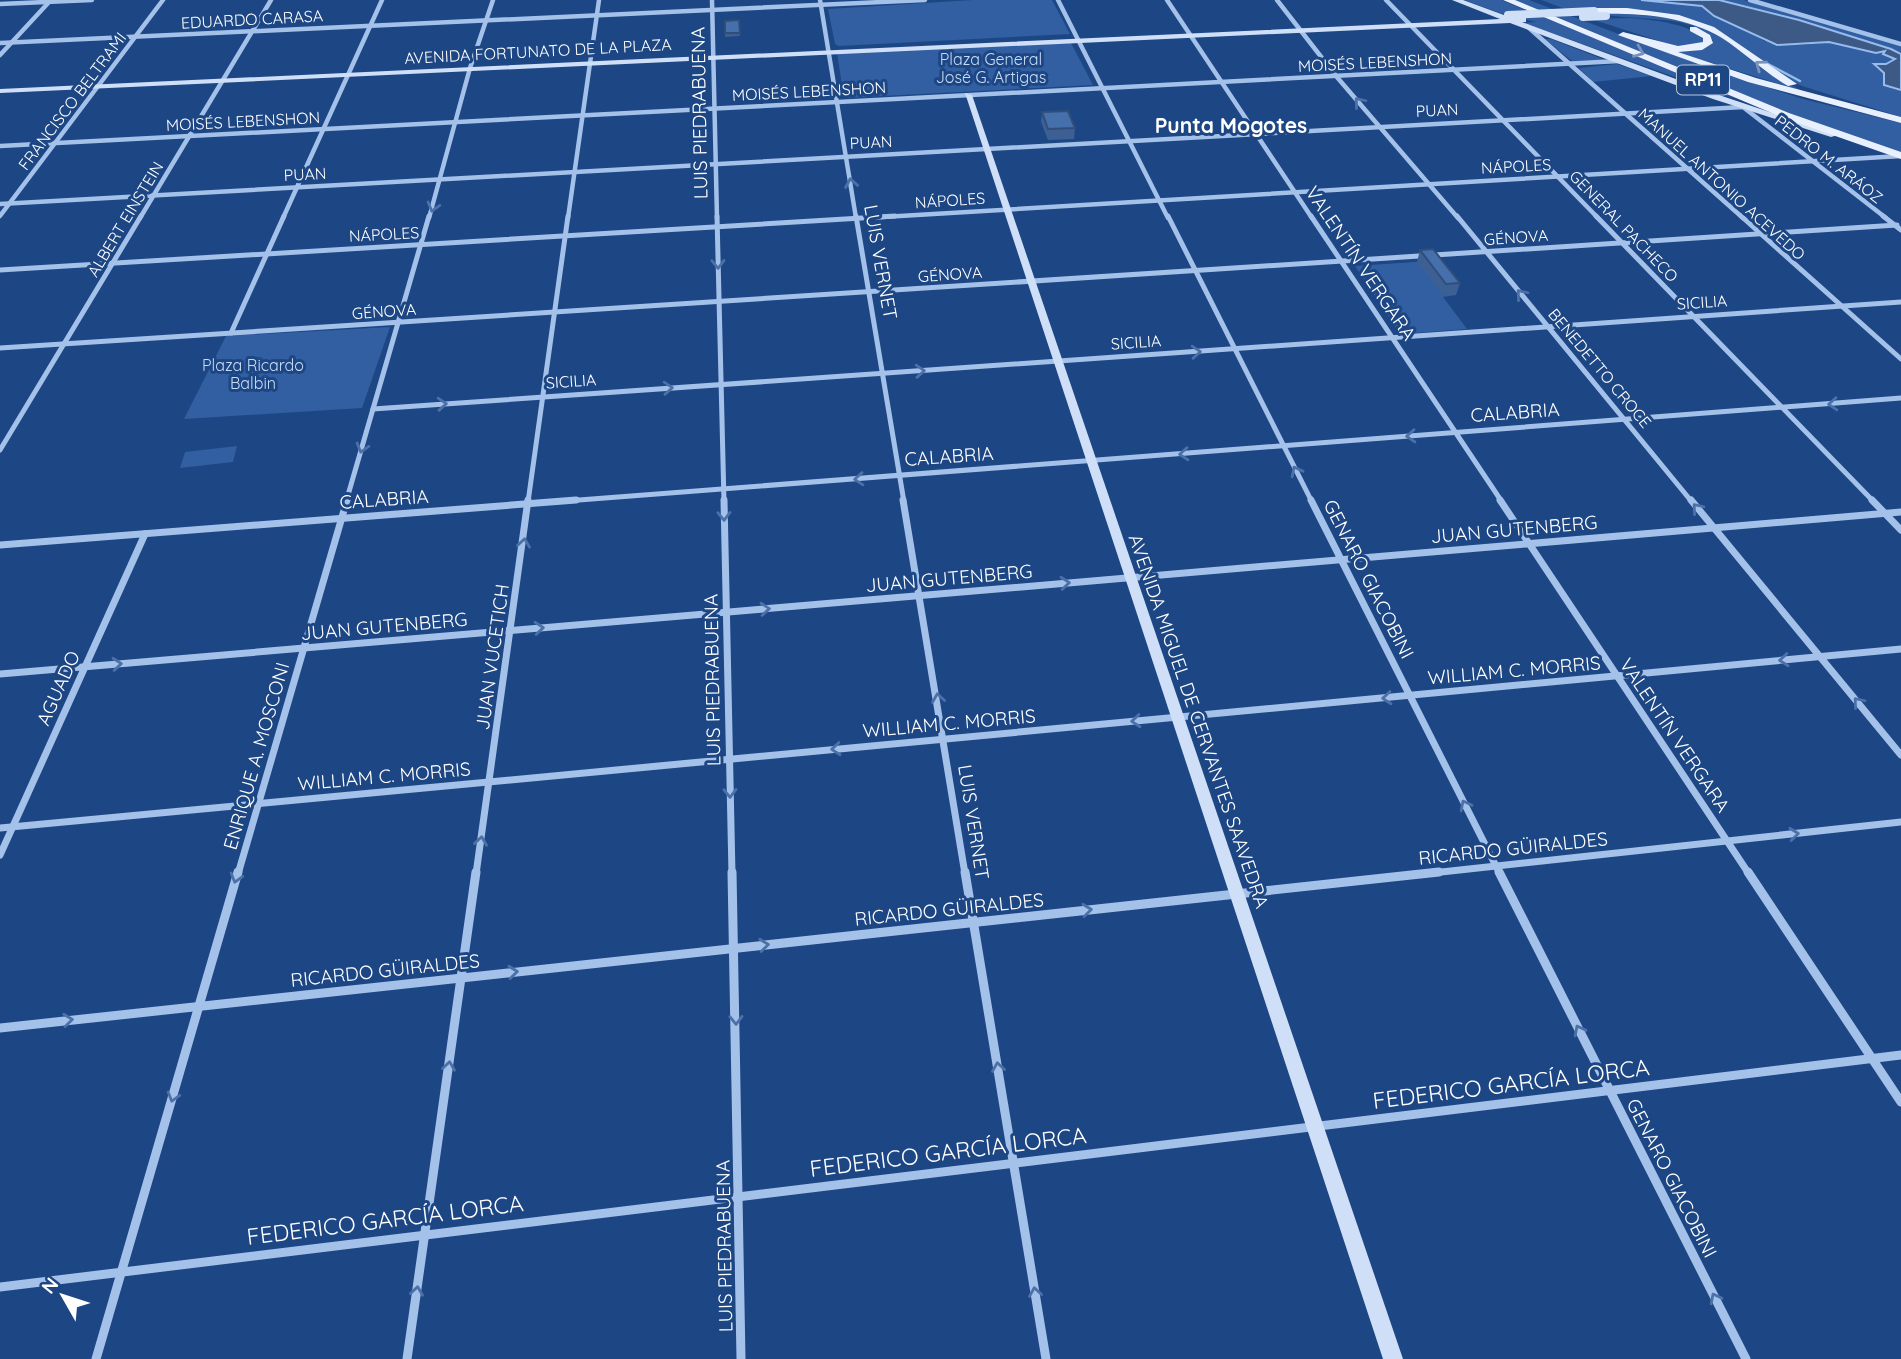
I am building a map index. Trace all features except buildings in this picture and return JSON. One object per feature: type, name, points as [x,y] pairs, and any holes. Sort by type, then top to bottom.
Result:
[{"type":"main road","points":[[1456,0],[1525,23],[1743,107],[1836,135]]},
{"type":"main road","name":"RP11","points":[[1507,0],[1836,135],[1901,156]]},
{"type":"main road","name":"RP11","points":[[1535,0],[1726,72],[1901,120]]},
{"type":"main road","name":"AVENIDA FORTUNATO DE LA PLAZA","points":[[0,91],[1509,18],[1594,11]]},
{"type":"main road","points":[[1594,11],[1648,13],[1703,26],[1725,36],[1775,75],[1844,105]]},
{"type":"main road","name":"AVENIDA FORTUNATO DE LA PLAZA","points":[[1407,23],[1497,15]]},
{"type":"main road","points":[[1525,23],[1606,16],[1644,17],[1678,24],[1702,33],[1709,41],[1701,47],[1680,48],[1623,35]]},
{"type":"main road","name":"AVENIDA MIGUEL DE CERVANTES SAAVEDRA","points":[[968,95],[1393,1359]]},
{"type":"street","points":[[0,4],[92,0]]},
{"type":"street","name":"FRANCISCO BELTRAMI","points":[[0,216],[163,0]]},
{"type":"street","name":"ALBERT EINSTEIN","points":[[0,450],[4,438],[64,344],[271,0]]},
{"type":"street","points":[[230,333],[382,0]]},
{"type":"street","name":"ENRIQUE A. MOSCONI","points":[[96,1359],[441,179],[470,68],[493,0]]},
{"type":"street","name":"JUAN VUCETICH","points":[[407,1359],[568,235],[599,0]]},
{"type":"street","name":"LUIS PIEDRABUENA","points":[[712,0],[740,1197],[741,1359]]},
{"type":"street","name":"EDUARDO CARASA","points":[[0,43],[713,10],[820,2],[925,0]]},
{"type":"street","name":"GENARO GIACOBINI","points":[[1058,0],[1746,1359]]},
{"type":"street","name":"VALENTÍN VERGARA","points":[[1167,0],[1901,1102]]},
{"type":"street","name":"BENEDETTO CROCE","points":[[1277,0],[1336,76],[1486,251],[1901,755]]},
{"type":"street","name":"GENERAL PACHECO","points":[[1387,0],[1901,530]]},
{"type":"street","points":[[1750,0],[1901,44]]},
{"type":"street","points":[[0,55],[50,1]]},
{"type":"street","name":"LUIS VERNET","points":[[820,2],[901,475],[1046,1359]]},
{"type":"street","name":"MANUEL ANTONIO ACEVEDO","points":[[1525,23],[1901,359]]},
{"type":"street","name":"MOISÉS LEBENSHON","points":[[0,146],[1619,61]]},
{"type":"street","name":"PUAN","points":[[0,204],[1129,139],[1743,107]]},
{"type":"street","name":"PEDRO M. ARÁOZ","points":[[1743,107],[1898,225],[1901,230]]},
{"type":"street","name":"NÁPOLES","points":[[0,270],[1901,156]]},
{"type":"street","name":"GÉNOVA","points":[[0,348],[1898,225]]},
{"type":"street","name":"SICILIA","points":[[373,409],[1901,302]]},
{"type":"street","name":"CALABRIA","points":[[0,545],[1901,398]]},
{"type":"street","name":"JUAN GUTENBERG","points":[[0,674],[1901,512]]},
{"type":"street","name":"AGUADO","points":[[0,855],[145,534]]},
{"type":"street","name":"WILLIAM C. MORRIS","points":[[0,828],[1901,649]]},
{"type":"street","name":"RICARDO GÜIRALDES","points":[[0,1028],[1901,822]]},
{"type":"street","name":"FEDERICO GARCÍA LORCA","points":[[0,1287],[1901,1055]]},
{"type":"green space","points":[[973,0],[1052,0],[1070,34],[839,46],[835,44],[828,9]]},
{"type":"green space","points":[[1464,0],[1501,0],[1691,77],[1736,99],[1524,23],[1536,22]]},
{"type":"green space","points":[[1514,0],[1529,0],[1703,66],[1803,99],[1901,123],[1901,153],[1754,99]]},
{"type":"green space","points":[[1541,0],[1641,0],[1691,4],[1703,6],[1714,16],[1736,24],[1764,41],[1804,45],[1829,42],[1875,53],[1887,51],[1883,55],[1896,59],[1887,64],[1875,63],[1875,67],[1884,73],[1884,85],[1901,90],[1901,117],[1784,78],[1716,30],[1667,15],[1568,10]]},
{"type":"green space","points":[[1719,0],[1744,0],[1901,46],[1901,54],[1798,20]]},
{"type":"green space","points":[[1597,12],[1666,17],[1703,27],[1731,43],[1765,71],[1802,91],[1654,45],[1694,49],[1702,48],[1713,41],[1691,25]]},
{"type":"green space","points":[[1629,18],[1683,27],[1693,31],[1705,42],[1678,47],[1591,19]]},
{"type":"green space","points":[[1545,39],[1551,39],[1605,60],[1572,61]]},
{"type":"green space","name":"Plaza General José G. Artigas","points":[[1071,43],[1093,85],[844,98],[837,53]]},
{"type":"green space","points":[[1617,64],[1652,76],[1593,82],[1579,68]]},
{"type":"green space","points":[[1430,261],[1456,295],[1443,297],[1467,329],[1400,334],[1355,266]]},
{"type":"green space","name":"Plaza Ricardo Balbin","points":[[390,327],[362,408],[184,419],[226,336]]},
{"type":"green space","points":[[237,446],[233,462],[180,468],[185,452]]},
{"type":"shaded area","points":[[1641,0],[1719,0],[1799,20],[1891,49],[1901,54],[1901,90],[1884,85],[1884,73],[1874,64],[1886,64],[1895,59],[1883,54],[1885,51],[1876,53],[1829,42],[1777,45],[1714,16],[1702,6]]},
{"type":"waterway","points":[[1768,64],[1800,81]]},
{"type":"district","name":"Punta Mogotes","points":[[1231,126]]}]
